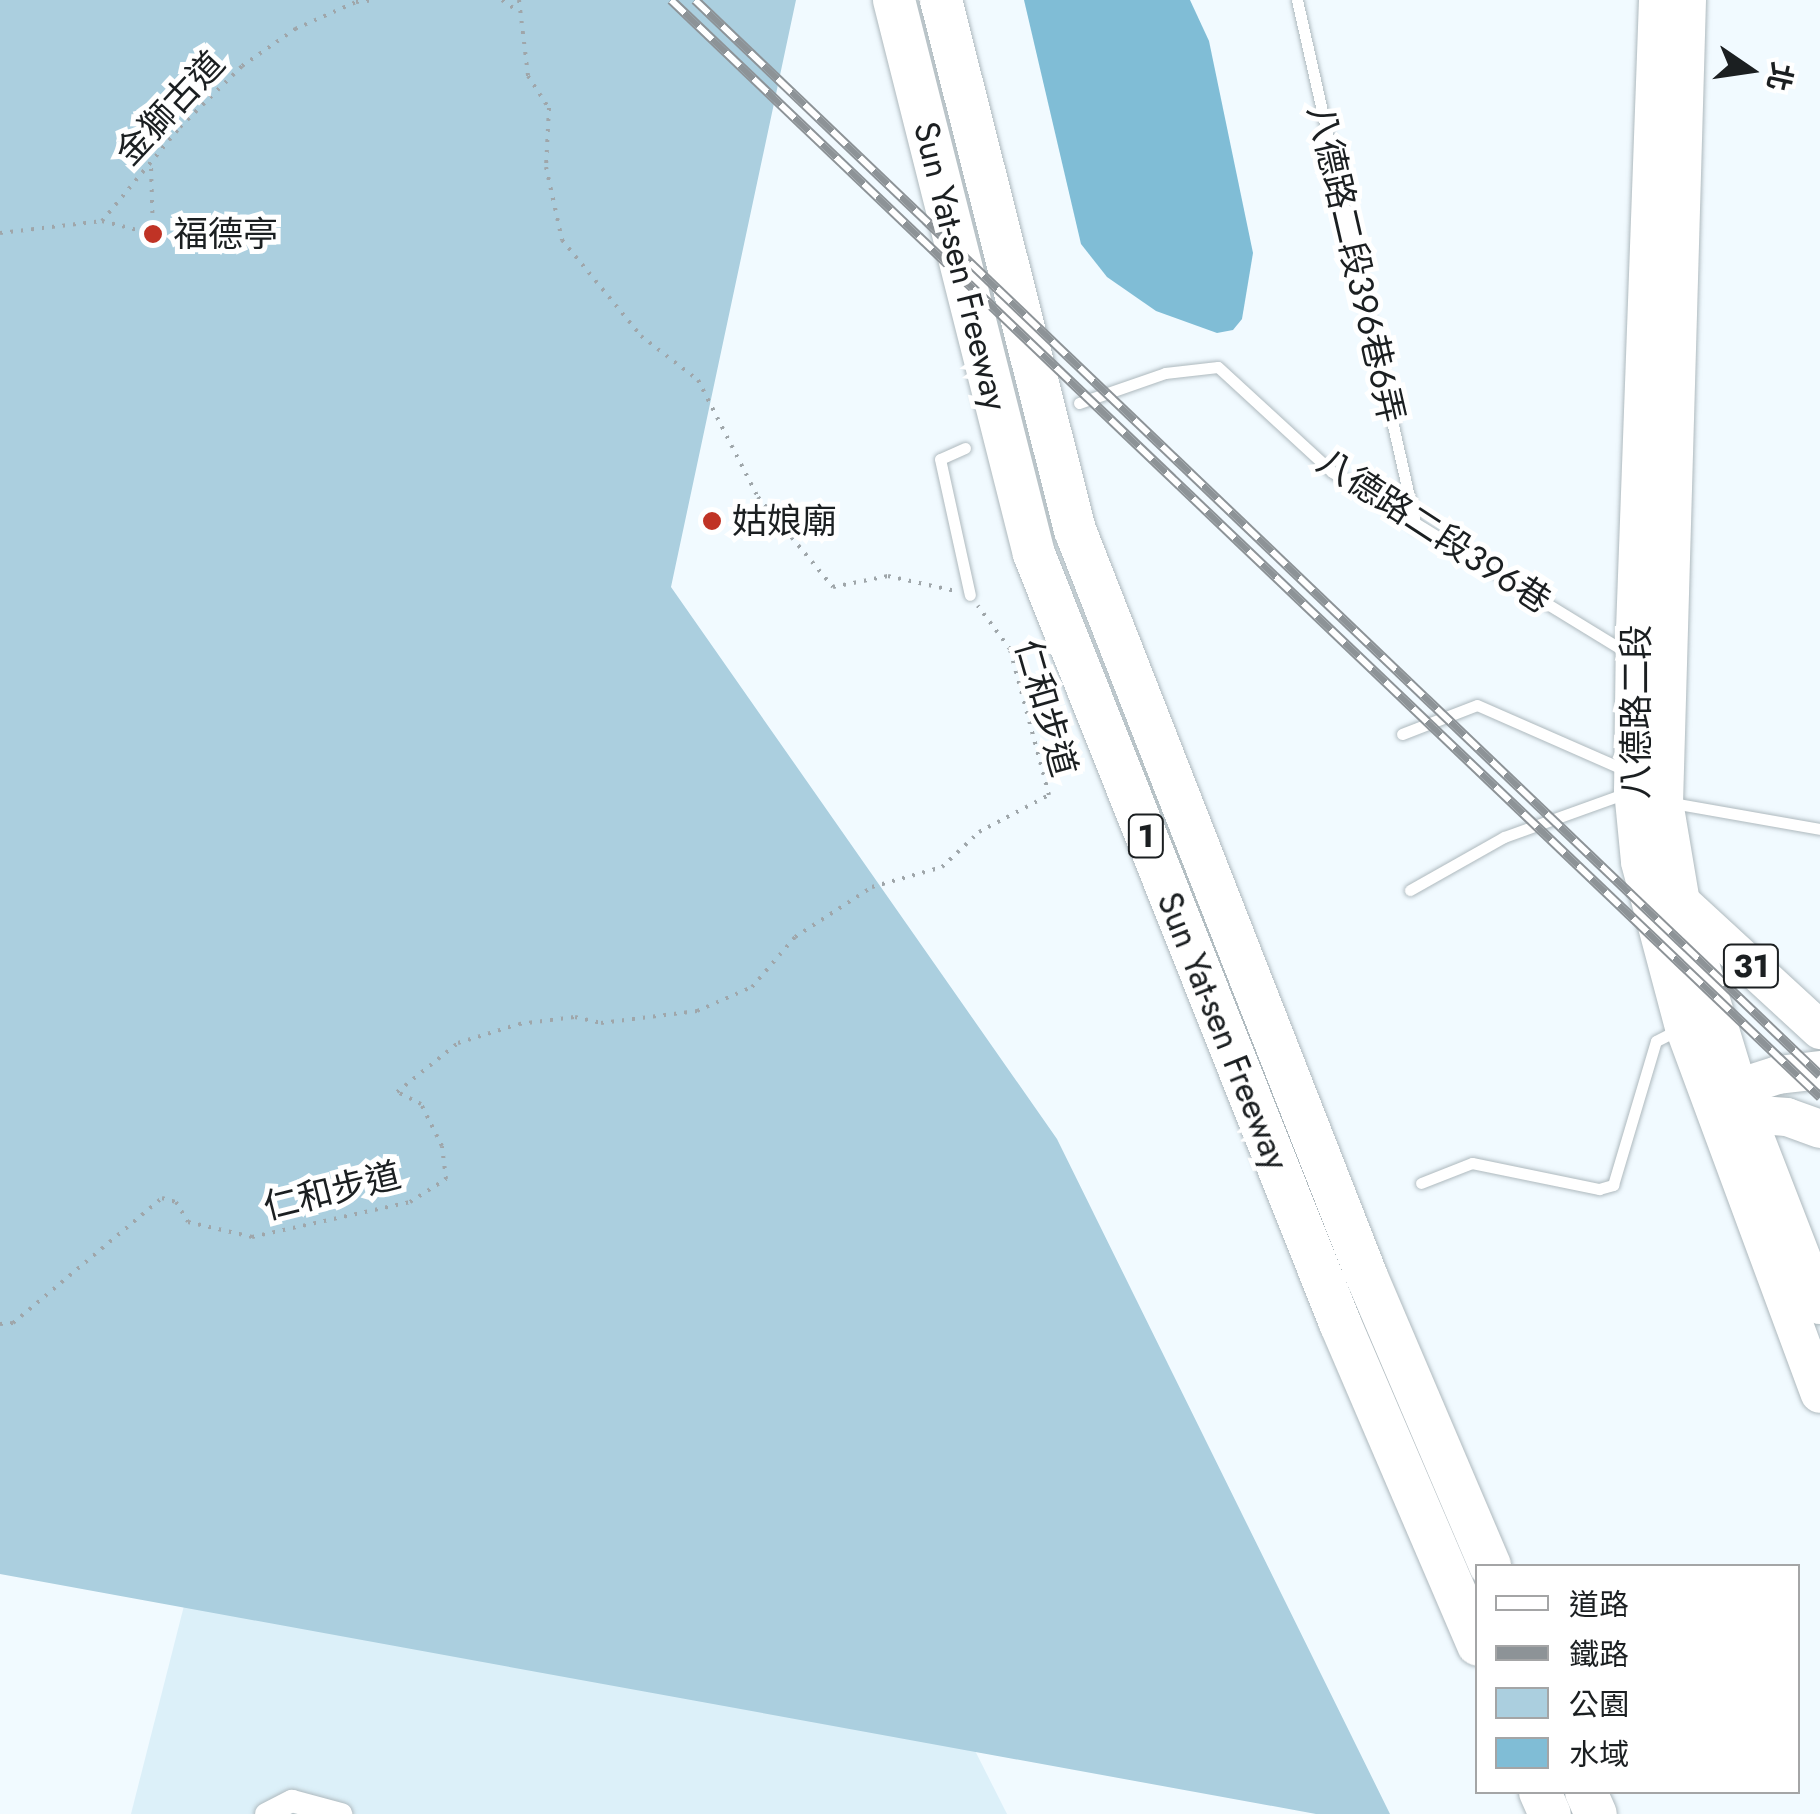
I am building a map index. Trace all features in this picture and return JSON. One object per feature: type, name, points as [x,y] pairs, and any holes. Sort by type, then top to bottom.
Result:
[{"type":"highway","name":"Sun Yat-sen Freeway","points":[[894,0],[1034,554],[1340,1324],[1475,1639]]},
{"type":"highway","name":"Sun Yat-sen Freeway","points":[[941,0],[1076,530],[1367,1277],[1489,1564]]},
{"type":"main road","name":"八德路二段","points":[[1658,0],[1657,425],[1640,862],[1684,1027],[1729,1105],[1820,1306]]},
{"type":"main road","name":"八德路二段","points":[[1687,0],[1657,425],[1634,658],[1643,789],[1681,902],[1729,1105],[1820,1394]]},
{"type":"main road","name":"31","points":[[1681,902],[1820,1030]]},
{"type":"main road","points":[[1729,1105],[1778,1074],[1820,1070]]},
{"type":"main road","points":[[1729,1105],[1820,1129]]},
{"type":"street","points":[[266,1814],[292,1801],[341,1814]]},
{"type":"lane","name":"八德路二段396巷6弄","points":[[1296,0],[1416,527]]},
{"type":"lane","name":"八德路二段396巷","points":[[1079,403],[1165,373],[1218,366],[1332,472],[1634,658]]},
{"type":"lane","points":[[966,448],[940,459],[970,595]]},
{"type":"lane","points":[[1402,734],[1477,706],[1643,789],[1820,829]]},
{"type":"lane","points":[[1410,890],[1504,837],[1643,789]]},
{"type":"lane","points":[[1681,902],[1743,935]]},
{"type":"lane","points":[[1769,960],[1820,1010]]},
{"type":"lane","points":[[1421,1184],[1472,1163],[1599,1190],[1613,1185],[1656,1041],[1684,1027]]},
{"type":"path","name":"金獅古道","points":[[102,221],[242,66],[296,29],[356,2],[376,0]]},
{"type":"path","points":[[502,0],[518,12]]},
{"type":"path","points":[[519,0],[528,76],[550,108],[546,166],[562,240],[642,336],[698,380],[758,497],[833,587],[888,576],[970,595]]},
{"type":"path","points":[[0,233],[102,221],[153,234],[151,164]]},
{"type":"path","name":"仁和步道","points":[[0,1324],[13,1323],[162,1198],[176,1202],[188,1222],[252,1236],[410,1202],[446,1179],[442,1146],[421,1104],[397,1092],[458,1044],[575,1016],[602,1023],[697,1011],[752,987],[795,937],[872,887],[942,867],[980,832],[1049,796],[1010,649],[970,595]]},
{"type":"shaded area","points":[[187,1594],[915,1632],[1007,1814],[131,1814]]},
{"type":"green space","points":[[0,0],[796,0],[671,587],[1057,1139],[1390,1814],[1316,1814],[0,1574]]},
{"type":"water","points":[[1024,0],[1190,0],[1209,41],[1253,253],[1242,319],[1233,330],[1217,333],[1156,311],[1107,277],[1081,244]]},
{"type":"railway","points":[[671,0],[1820,1097]]},
{"type":"railway","points":[[695,0],[1820,1075]]},
{"type":"place","name":"福德亭","points":[[153,234]]},
{"type":"place","name":"姑娘廟","points":[[712,521]]}]
